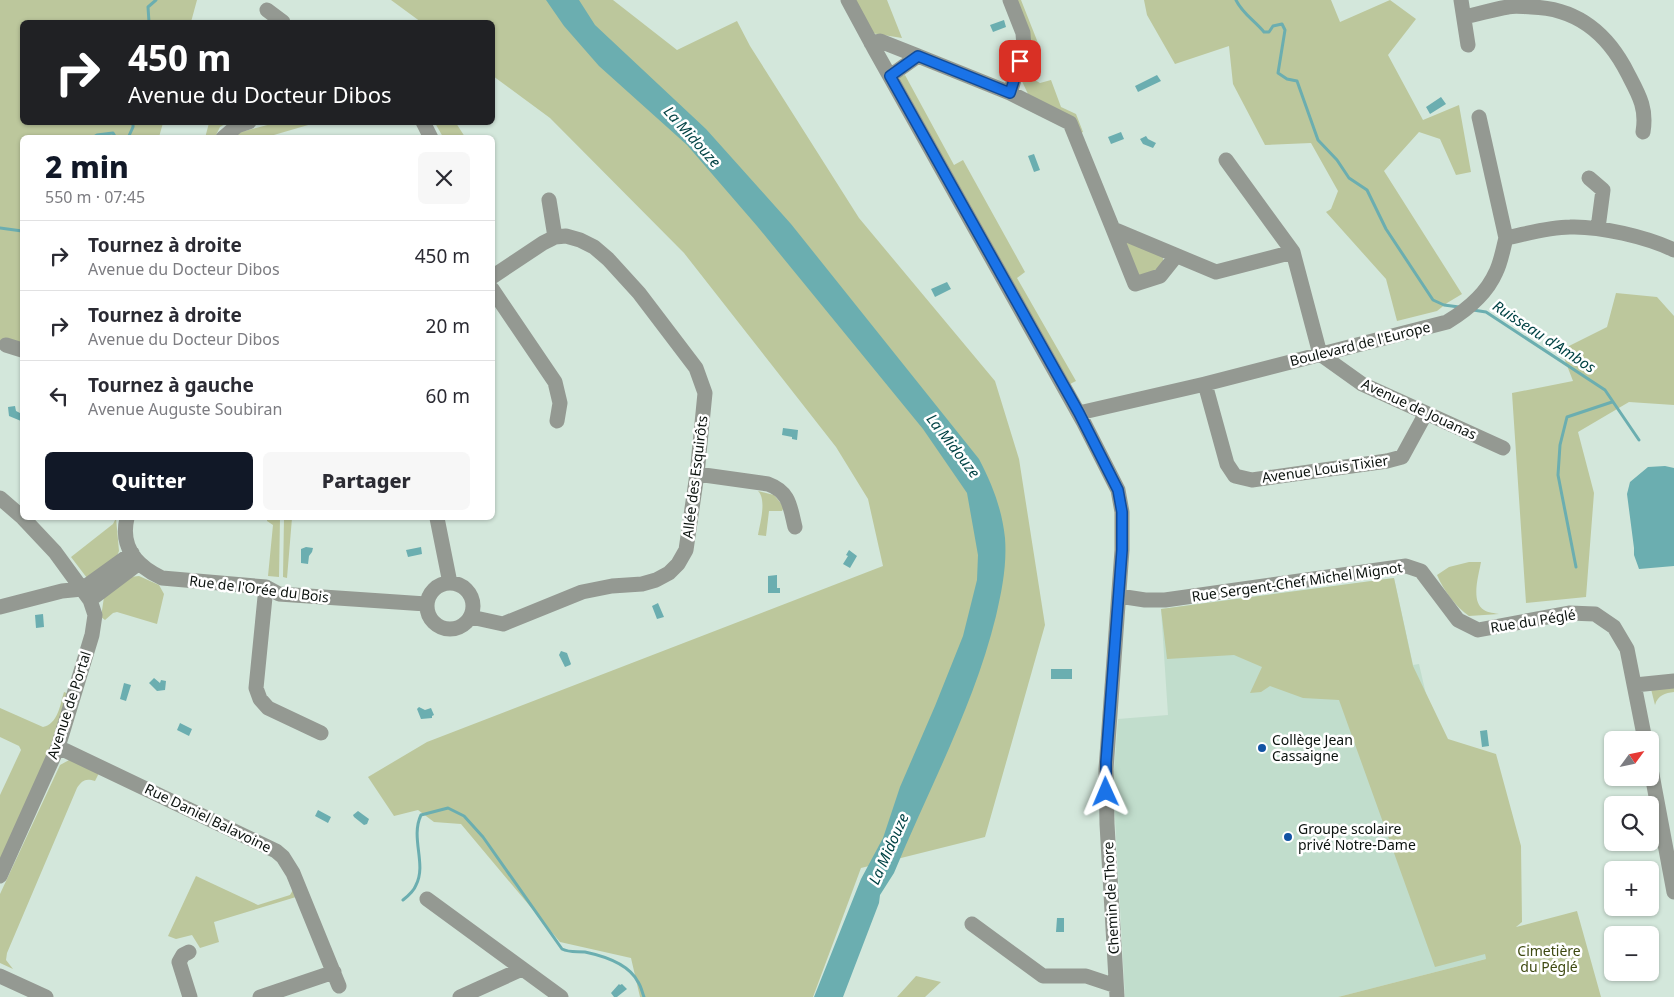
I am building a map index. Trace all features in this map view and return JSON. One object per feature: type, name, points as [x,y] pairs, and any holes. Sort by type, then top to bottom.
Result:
[{"type":"street","name":"Chemin de Thore","points":[[848,0],[1079,413],[1118,490],[1122,512],[1119,596],[1106,769],[1116,991]]},
{"type":"street","points":[[1010,0],[1023,33],[1024,47],[1010,93]]},
{"type":"street","points":[[1461,0],[1468,45]]},
{"type":"street","points":[[1464,17],[1510,6],[1547,8],[1571,15],[1596,30],[1619,55],[1639,96],[1646,118],[1643,132]]},
{"type":"street","points":[[267,10],[280,20]]},
{"type":"street","points":[[871,43],[880,41],[918,56],[1010,93],[1070,123],[1135,284],[1160,276],[1176,256]]},
{"type":"street","points":[[890,76],[918,56]]},
{"type":"street","points":[[1479,117],[1506,238],[1568,227],[1598,228],[1660,243],[1674,250]]},
{"type":"street","points":[[226,135],[240,125]]},
{"type":"street","points":[[1226,160],[1293,252],[1320,354]]},
{"type":"street","points":[[1589,178],[1603,190],[1598,228]]},
{"type":"street","points":[[495,275],[543,243],[556,237],[549,200]]},
{"type":"street","points":[[1113,229],[1216,272],[1293,252]]},
{"type":"street","name":"Allée des Esquirôts","points":[[471,617],[503,624],[582,592],[612,586],[642,584],[656,580],[669,574],[678,564],[686,550],[697,474],[705,393],[696,368],[640,293],[608,260],[594,247],[580,240],[566,236],[556,237]]},
{"type":"street","name":"Boulevard de l'Europe","points":[[1079,413],[1205,384],[1447,322],[1478,300],[1496,272],[1506,238]]},
{"type":"street","points":[[495,293],[556,382],[560,403],[557,421]]},
{"type":"street","points":[[6,345],[20,349]]},
{"type":"street","name":"Avenue de Jouanas","points":[[1320,354],[1362,384],[1503,448]]},
{"type":"street","name":"Avenue Louis Tixier","points":[[1205,384],[1227,464],[1235,476],[1252,480],[1388,461],[1402,457],[1426,413]]},
{"type":"street","points":[[697,474],[768,484],[776,487],[783,492],[788,501],[794,527]]},
{"type":"street","points":[[0,498],[20,515]]},
{"type":"street","points":[[26,520],[55,552],[86,594]]},
{"type":"street","points":[[0,607],[62,591],[86,594],[135,558],[125,541],[127,520]]},
{"type":"street","points":[[437,520],[450,582]]},
{"type":"street","name":"Rue de l'Orée du Bois","points":[[135,558],[147,571],[162,578],[266,588],[279,594],[426,604]]},
{"type":"street","name":"Rue Sergent-Chef Michel Mignot","points":[[1119,596],[1145,600],[1164,600],[1406,566],[1421,571],[1458,620],[1478,630]]},
{"type":"street","points":[[450,582],[463,586],[472,597],[473,610],[471,617],[461,627],[454,629],[440,628],[429,618],[426,604],[430,593],[444,583],[450,582]]},
{"type":"street","points":[[266,588],[256,688],[260,699],[268,708],[320,733]]},
{"type":"street","name":"Avenue de Portal","points":[[0,876],[58,746],[94,625],[94,610],[86,594]]},
{"type":"street","name":"Rue du Péglé","points":[[1478,630],[1569,613],[1595,614],[1614,627],[1627,649],[1644,731]]},
{"type":"street","points":[[1635,686],[1674,681]]},
{"type":"street","name":"Rue Daniel Balavoine","points":[[58,746],[276,851],[283,857],[292,873],[339,987]]},
{"type":"street","points":[[1654,786],[1674,892]]},
{"type":"street","points":[[427,899],[561,997]]},
{"type":"street","points":[[972,924],[1043,976],[1086,976],[1116,991]]},
{"type":"street","points":[[189,952],[183,955],[179,962],[190,997]]},
{"type":"street","points":[[460,997],[522,969]]},
{"type":"street","points":[[2,975],[46,997]]},
{"type":"street","points":[[260,997],[339,987]]},
{"type":"shaded area","name":"Groupe scolaire privé Notre-Dame","points":[[1394,578],[1413,665],[1419,664],[1486,959],[1338,997],[1125,997],[1113,782],[1118,719],[1168,715],[1161,609]]},
{"type":"green space","points":[[0,0],[197,0],[192,20],[20,20],[20,125],[162,125],[160,135],[20,135],[20,345],[0,342]]},
{"type":"green space","points":[[391,0],[613,0],[677,50],[737,21],[750,46],[859,218],[995,381],[1019,459],[1045,625],[985,837],[861,868],[813,997],[640,997],[631,958],[560,942],[461,824],[434,822],[418,810],[394,816],[368,777],[427,742],[883,566],[868,499],[836,447],[684,253],[550,118],[495,77],[495,20],[418,20]]},
{"type":"green space","points":[[855,0],[887,0],[902,38],[871,33]]},
{"type":"green space","points":[[1017,0],[1021,0],[1038,43],[1029,63],[1033,79],[1040,83],[1051,80],[1061,107],[1076,114],[1083,132],[1081,133],[1028,94],[1020,77],[1031,45],[1027,25]]},
{"type":"green space","points":[[1144,0],[1331,0],[1340,22],[1390,0],[1416,19],[1388,55],[1423,120],[1459,105],[1471,172],[1456,175],[1440,139],[1419,132],[1384,171],[1462,294],[1437,311],[1397,321],[1386,279],[1326,212],[1331,209],[1338,191],[1311,143],[1265,145],[1233,84],[1229,46],[1175,64],[1147,15]]},
{"type":"green space","points":[[905,75],[954,165],[963,160],[1025,272],[1017,278],[1076,381],[1068,385],[898,78]]},
{"type":"green space","points":[[208,125],[224,125],[220,127],[216,135],[206,135]]},
{"type":"green space","points":[[267,125],[308,125],[274,135],[238,135],[241,132]]},
{"type":"green space","points":[[436,125],[457,125],[464,135],[442,135]]},
{"type":"green space","points":[[1128,240],[1163,255],[1163,266],[1139,278],[1123,246]]},
{"type":"green space","points":[[1616,293],[1657,297],[1674,316],[1674,405],[1629,402],[1578,432],[1594,493],[1586,597],[1526,603],[1512,393],[1573,381],[1561,350],[1607,327]]},
{"type":"green space","points":[[758,491],[774,495],[784,507],[782,511],[769,511],[766,536],[758,535],[762,500]]},
{"type":"green space","points":[[116,520],[119,551],[115,561],[87,578],[71,557]]},
{"type":"green space","points":[[280,520],[279,577],[268,576],[273,525],[267,521]]},
{"type":"green space","points":[[284,520],[292,520],[287,578],[283,577]]},
{"type":"green space","points":[[1469,562],[1481,562],[1477,580],[1477,601],[1487,612],[1499,614],[1469,616],[1450,598],[1443,587],[1437,575],[1449,567]]},
{"type":"green space","points":[[139,576],[159,585],[164,594],[157,624],[117,612],[105,620],[101,617],[104,597],[130,577]]},
{"type":"green space","name":"Cimetière du Péglé","points":[[1394,578],[1413,666],[1448,739],[1496,754],[1521,846],[1522,922],[1516,927],[1577,911],[1601,997],[1338,997],[1486,959],[1485,954],[1435,967],[1339,700],[1303,698],[1270,686],[1261,692],[1250,693],[1262,667],[1234,655],[1167,659],[1161,609]]},
{"type":"green space","points":[[1674,687],[1674,692],[1662,695],[1655,705],[1651,689]]},
{"type":"green space","points":[[64,692],[69,694],[51,750],[0,862],[0,795],[21,750],[19,746],[0,737],[0,708],[43,727],[55,718]]},
{"type":"green space","points":[[71,759],[99,773],[95,781],[84,780],[77,788],[7,953],[6,960],[13,969],[0,963],[0,894],[60,765]]},
{"type":"green space","points":[[196,876],[258,905],[290,895],[293,890],[296,897],[214,922],[219,942],[200,948],[192,935],[176,939],[168,936]]},
{"type":"green space","points":[[916,976],[941,982],[925,997],[897,997]]},
{"type":"water","name":"La Midouze","points":[[546,0],[579,0],[595,25],[706,129],[791,224],[979,459],[999,507],[1004,527],[1005,568],[996,616],[987,649],[950,746],[894,873],[880,895],[879,903],[843,997],[814,997],[861,879],[883,838],[900,787],[963,636],[977,580],[978,555],[967,493],[923,429],[757,226],[687,145],[599,66],[564,26]]},
{"type":"water","points":[[1004,20],[1006,27],[993,32],[990,25]]},
{"type":"water","points":[[1157,75],[1161,81],[1138,92],[1135,86]]},
{"type":"water","points":[[1441,97],[1446,104],[1430,114],[1426,107]]},
{"type":"water","points":[[1121,132],[1124,139],[1111,144],[1108,137]]},
{"type":"water","points":[[1146,136],[1156,143],[1153,148],[1143,144],[1140,139]]},
{"type":"water","points":[[1034,154],[1040,170],[1034,172],[1028,156]]},
{"type":"water","points":[[947,282],[951,289],[935,297],[931,289]]},
{"type":"water","points":[[15,406],[16,411],[20,413],[20,421],[9,416],[8,407]]},
{"type":"water","points":[[783,428],[798,430],[797,440],[782,435]]},
{"type":"water","points":[[1665,466],[1674,468],[1674,566],[1639,569],[1634,555],[1627,494],[1630,482],[1648,467]]},
{"type":"water","points":[[306,547],[313,548],[308,564],[301,563],[301,549]]},
{"type":"water","points":[[421,547],[422,554],[408,557],[406,550]]},
{"type":"water","points":[[849,550],[857,556],[850,568],[843,564]]},
{"type":"water","points":[[777,575],[777,588],[780,588],[780,593],[768,593],[768,576]]},
{"type":"water","points":[[658,603],[664,617],[657,619],[652,606]]},
{"type":"water","points":[[43,614],[44,627],[36,628],[35,615]]},
{"type":"water","points":[[561,651],[567,653],[570,665],[565,667],[559,655]]},
{"type":"water","points":[[1051,669],[1072,669],[1072,679],[1051,679]]},
{"type":"water","points":[[154,678],[160,683],[161,680],[166,681],[165,690],[157,691],[149,683]]},
{"type":"water","points":[[124,683],[131,685],[126,701],[120,699]]},
{"type":"water","points":[[419,707],[425,710],[431,708],[434,715],[432,718],[421,719],[417,709]]},
{"type":"water","points":[[180,723],[192,729],[189,736],[177,730]]},
{"type":"water","points":[[1487,730],[1489,746],[1482,747],[1480,731]]},
{"type":"water","points":[[318,810],[331,817],[328,823],[315,816]]},
{"type":"water","points":[[358,811],[369,819],[367,824],[364,825],[354,817],[353,815]]},
{"type":"water","points":[[1057,918],[1064,918],[1064,932],[1056,932]]},
{"type":"water","points":[[619,984],[622,984],[627,989],[617,997],[614,997],[611,993]]},
{"type":"waterway","points":[[149,20],[148,7],[156,0]]},
{"type":"waterway","name":"Ruisseau d'Ambos","points":[[1236,0],[1245,13],[1264,32],[1269,32],[1273,26],[1282,24],[1285,30],[1278,73],[1287,79],[1297,81],[1318,140],[1337,160],[1349,178],[1367,190],[1386,229],[1433,300],[1444,305],[1459,307]]},
{"type":"waterway","points":[[129,135],[133,125]]},
{"type":"waterway","points":[[97,135],[113,133],[114,135]]},
{"type":"waterway","points":[[0,228],[20,231]]},
{"type":"waterway","name":"Ruisseau d'Ambos","points":[[1473,310],[1486,312],[1605,390],[1639,440]]},
{"type":"waterway","name":"Ruisseau d'Ambos","points":[[1576,567],[1558,475],[1560,445],[1567,417],[1612,402]]},
{"type":"waterway","points":[[403,900],[414,889],[419,877],[417,833],[421,815],[448,808],[464,816],[483,837],[562,949],[585,952],[608,959],[629,970],[640,985],[644,997]]},
{"type":"place","name":"Collège Jean Cassaigne","points":[[1262,748]]},
{"type":"place","name":"Groupe scolaire privé Notre-Dame","points":[[1288,837]]},
{"type":"route","points":[[1020,61],[1010,93],[918,56],[890,76],[1079,413],[1118,490],[1122,512],[1122,550],[1106,762],[1106,792]]}]
